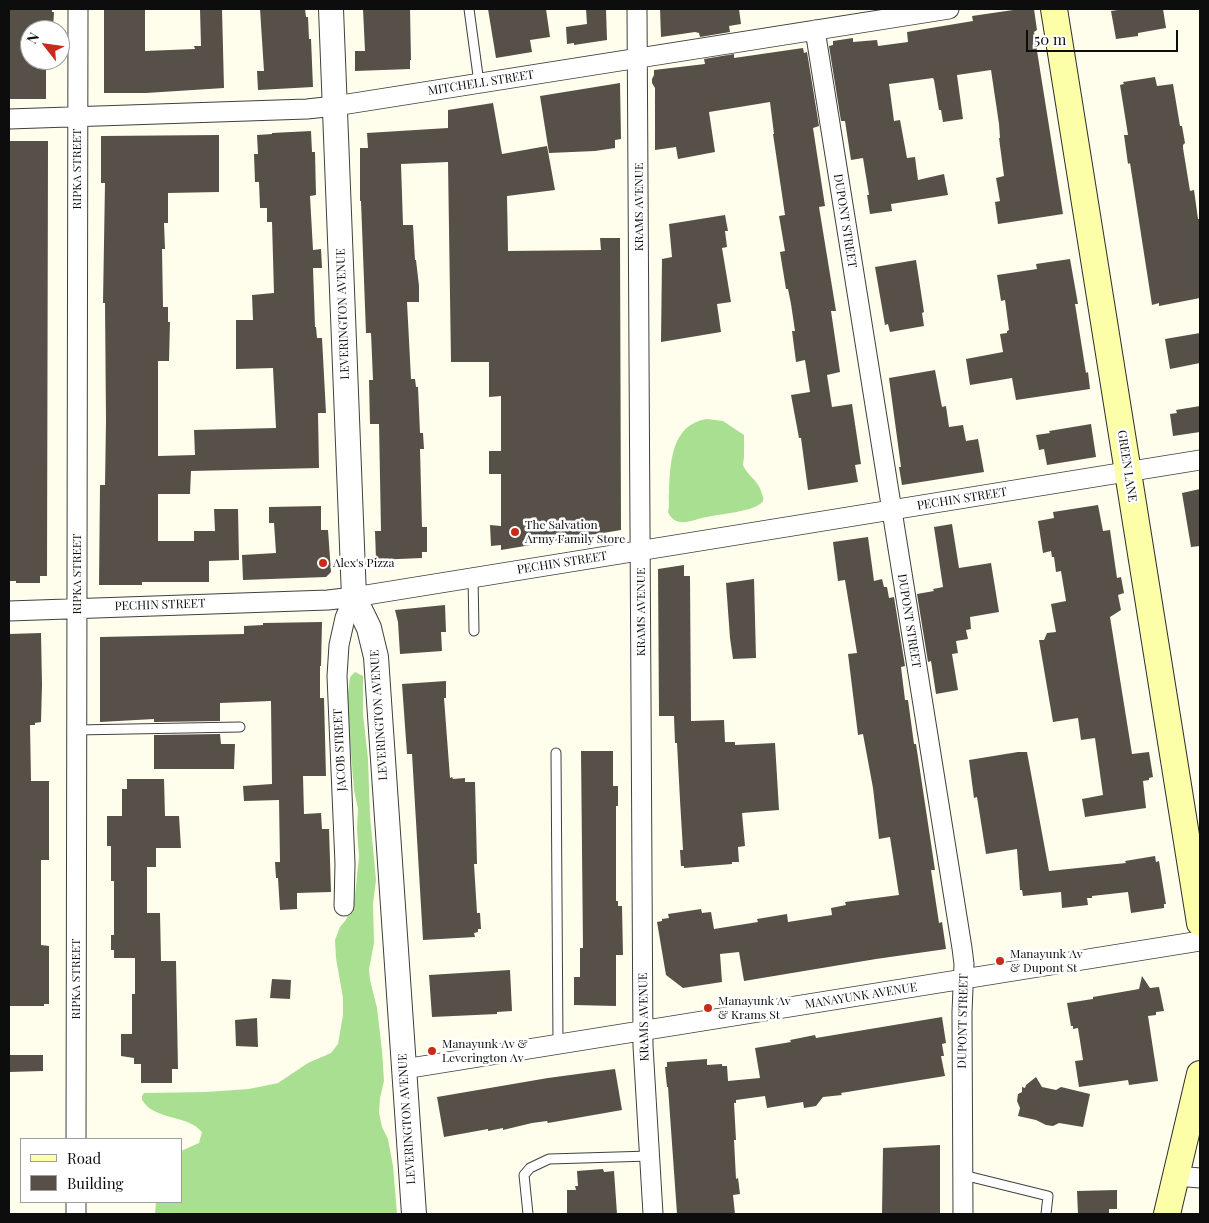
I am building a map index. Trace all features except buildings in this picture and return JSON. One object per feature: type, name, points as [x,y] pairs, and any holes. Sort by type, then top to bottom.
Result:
[{"type":"main road","name":"GREEN LANE","points":[[1054,9],[1200,923]]},
{"type":"main road","points":[[1167,1214],[1188,1177],[1200,1074]]},
{"type":"street","name":"RIPKA STREET","points":[[76,1138],[78,9]]},
{"type":"street","name":"LEVERINGTON AVENUE","points":[[331,9],[354,597],[369,628],[376,657],[414,1214]]},
{"type":"street","name":"KRAMS AVENUE","points":[[637,9],[644,1031],[654,1214]]},
{"type":"street","name":"MITCHELL STREET","points":[[9,120],[307,109],[335,106],[949,9]]},
{"type":"street","name":"DUPONT STREET","points":[[815,30],[962,948],[964,980],[962,1012],[963,1214]]},
{"type":"street","name":"PECHIN STREET","points":[[9,611],[328,600],[354,597],[1200,460]]},
{"type":"street","name":"JACOB STREET","points":[[344,906],[345,864],[337,676],[339,645],[345,618],[354,597]]},
{"type":"street","name":"MANAYUNK AVENUE","points":[[404,1069],[1200,942]]},
{"type":"lane","points":[[469,9],[479,83]]},
{"type":"lane","points":[[473,577],[474,631]]},
{"type":"lane","points":[[76,730],[240,727]]},
{"type":"lane","points":[[556,753],[558,1044]]},
{"type":"lane","points":[[528,1214],[524,1175],[530,1168],[549,1159],[650,1156]]},
{"type":"lane","points":[[963,1175],[1048,1196],[1046,1214]]},
{"type":"green space","points":[[707,419],[723,421],[744,435],[743,465],[758,485],[763,501],[753,508],[680,522],[672,518],[668,512],[672,458],[679,437],[686,429],[695,422]]},
{"type":"green space","points":[[355,672],[363,676],[363,714],[376,880],[373,904],[374,943],[369,969],[377,1008],[382,1051],[384,1081],[379,1113],[382,1127],[388,1139],[393,1166],[397,1214],[155,1214],[156,1203],[182,1203],[182,1151],[199,1143],[202,1132],[188,1122],[163,1115],[148,1107],[142,1100],[144,1093],[249,1089],[278,1083],[308,1063],[331,1053],[338,1044],[343,1015],[343,998],[335,940],[340,927],[354,905],[359,857],[358,809],[354,790],[347,702],[350,677]]},
{"type":"place","name":"The Salvation Army Family Store","points":[[515,532]]},
{"type":"place","name":"Alex's Pizza","points":[[323,563]]},
{"type":"place","name":"Manayunk Av & Dupont St","points":[[1000,961]]},
{"type":"place","name":"Manayunk Av & Krams St","points":[[708,1008]]},
{"type":"place","name":"Manayunk Av & Leverington Av","points":[[432,1051]]}]
